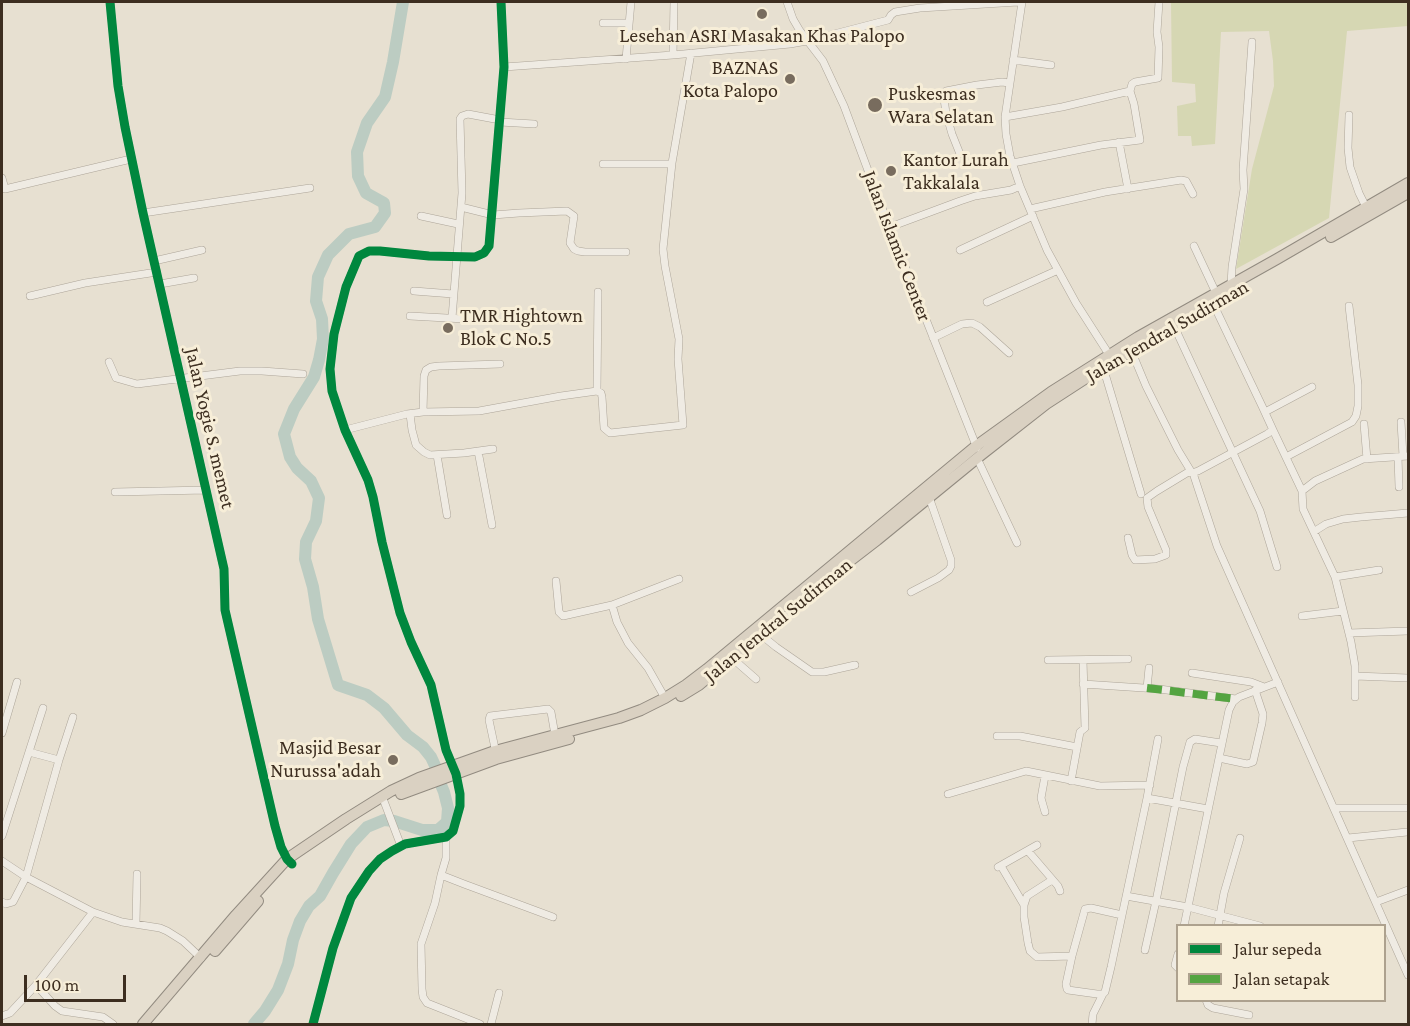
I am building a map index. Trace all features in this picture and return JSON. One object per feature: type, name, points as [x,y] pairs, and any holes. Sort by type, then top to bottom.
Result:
[{"type":"highway","name":"Jalan Jendral Sudirman","points":[[150,1023],[236,915],[290,862],[336,825],[419,778],[432,778],[555,735],[619,718],[665,698],[707,669],[1051,392],[1174,326],[1231,285],[1408,183]]},
{"type":"highway","name":"Jalan Jendral Sudirman","points":[[497,754],[633,720],[682,696],[699,685],[877,540],[978,453],[1046,404],[1103,367],[1138,337],[1408,193]]},
{"type":"highway","name":"Jalan Jendral Sudirman","points":[[150,1023],[165,1010],[290,862]]},
{"type":"street","name":"Jalan Yogie S. memet","points":[[110,2],[118,86],[131,159],[224,568],[225,610],[274,826],[281,847],[290,862]]},
{"type":"street","points":[[313,1024],[333,948],[351,898],[369,871],[380,859],[405,844],[446,837],[453,831],[460,806],[460,794],[450,772],[429,676],[411,642],[400,614],[368,480],[345,430],[332,391],[330,369],[334,334],[346,287],[357,258],[361,254],[373,250],[475,257],[484,253],[489,246],[504,67],[501,2]]},
{"type":"street","points":[[626,59],[631,2]]},
{"type":"street","points":[[673,55],[674,2]]},
{"type":"street","name":"Jalan Islamic Center","points":[[788,2],[794,19],[807,41],[823,61],[844,106],[978,453],[1017,543]]},
{"type":"street","points":[[504,67],[673,55],[807,41],[888,20],[893,13],[902,11],[1020,2],[1005,117],[1006,134],[1013,163],[1020,186],[1047,250],[1076,303],[1111,358]]},
{"type":"street","points":[[1013,163],[1089,147],[1140,140],[1130,91],[1135,82],[1158,77],[1157,32],[1160,2]]},
{"type":"street","points":[[603,23],[629,23]]},
{"type":"street","points":[[1231,285],[1244,189],[1243,170],[1252,42]]},
{"type":"street","points":[[345,430],[410,414],[479,411],[597,391],[602,397],[604,428],[610,433],[683,425],[678,359],[679,339],[663,253],[672,164],[691,53]]},
{"type":"street","points":[[1013,60],[1051,65]]},
{"type":"street","points":[[960,154],[946,113],[946,91],[977,84],[1009,83]]},
{"type":"street","points":[[1005,117],[1026,115],[1130,91]]},
{"type":"street","points":[[452,318],[461,207],[460,117],[468,114],[500,121],[534,124]]},
{"type":"street","points":[[1349,115],[1347,148],[1350,167],[1366,207]]},
{"type":"street","points":[[1119,142],[1128,189]]},
{"type":"street","points":[[2,178],[5,189],[131,159]]},
{"type":"street","points":[[603,164],[672,164]]},
{"type":"street","points":[[1030,208],[1105,192],[1184,180],[1192,194]]},
{"type":"street","points":[[890,227],[975,196],[1020,186]]},
{"type":"street","points":[[143,213],[310,188]]},
{"type":"street","points":[[461,207],[493,215],[567,211],[574,216],[570,243],[573,249],[585,252],[626,252]]},
{"type":"street","points":[[421,216],[458,224]]},
{"type":"street","points":[[960,250],[1033,216]]},
{"type":"street","points":[[1194,246],[1213,298],[1302,491],[1304,509],[1335,577],[1354,657],[1355,697]]},
{"type":"street","points":[[154,261],[202,250]]},
{"type":"street","points":[[987,302],[1058,270]]},
{"type":"street","points":[[30,296],[85,283],[157,272]]},
{"type":"street","points":[[160,284],[194,278]]},
{"type":"street","points":[[414,291],[453,294]]},
{"type":"street","points":[[597,391],[598,292]]},
{"type":"street","points":[[1286,457],[1352,422],[1356,416],[1358,386],[1349,306]]},
{"type":"street","points":[[410,316],[483,320]]},
{"type":"street","points":[[933,338],[962,324],[972,323],[980,327],[1009,353]]},
{"type":"street","points":[[1174,326],[1260,511],[1276,567]]},
{"type":"street","points":[[1131,350],[1146,386],[1178,450],[1192,472],[1217,546],[1386,924]]},
{"type":"street","points":[[110,362],[116,378],[129,383],[148,383],[225,372],[303,374]]},
{"type":"street","points":[[423,412],[426,370],[439,366],[500,364]]},
{"type":"street","points":[[1103,367],[1141,494]]},
{"type":"street","points":[[1265,412],[1312,387]]},
{"type":"street","points":[[410,414],[416,445],[430,455],[493,449]]},
{"type":"street","points":[[1399,487],[1403,456],[1401,422]]},
{"type":"street","points":[[1364,424],[1367,459]]},
{"type":"street","points":[[1128,538],[1135,560],[1155,559],[1166,555],[1148,507],[1149,496],[1273,430]]},
{"type":"street","points":[[478,451],[492,525]]},
{"type":"street","points":[[437,455],[447,515]]},
{"type":"street","points":[[1302,491],[1323,478],[1367,459],[1403,456]]},
{"type":"street","points":[[115,492],[206,490]]},
{"type":"street","points":[[911,592],[943,574],[951,566],[951,560],[929,497]]},
{"type":"street","points":[[1315,531],[1343,519],[1408,513]]},
{"type":"street","points":[[1335,577],[1379,570]]},
{"type":"street","points":[[556,581],[559,612],[562,616],[612,605],[679,579]]},
{"type":"street","points":[[612,605],[617,622],[628,643],[648,668],[665,698]]},
{"type":"street","points":[[1302,616],[1343,611]]},
{"type":"street","points":[[1349,633],[1408,631]]},
{"type":"street","points":[[760,634],[812,672],[824,672],[855,665]]},
{"type":"street","points":[[732,658],[756,679]]},
{"type":"street","points":[[1048,660],[1128,659]]},
{"type":"street","points":[[1071,781],[1080,732],[1084,728],[1083,660]]},
{"type":"street","points":[[1147,688],[1149,668]]},
{"type":"street","points":[[1192,673],[1251,682],[1264,687]]},
{"type":"street","points":[[1355,676],[1408,678]]},
{"type":"street","points":[[2,733],[16,682]]},
{"type":"street","points":[[1184,924],[1228,710],[1236,699],[1278,682]]},
{"type":"street","points":[[1083,684],[1147,688],[1236,699]]},
{"type":"street","points":[[1219,758],[1247,764],[1253,762],[1263,723],[1263,714],[1255,690]]},
{"type":"street","points":[[2,836],[43,708]]},
{"type":"street","points":[[497,754],[490,716],[548,709],[551,712],[555,735]]},
{"type":"street","points":[[2,902],[6,904],[13,902],[26,877],[73,717]]},
{"type":"street","points":[[997,736],[1020,736],[1077,747]]},
{"type":"street","points":[[1092,1024],[1094,1014],[1107,987],[1158,739]]},
{"type":"street","points":[[1145,950],[1190,742],[1195,739],[1221,744]]},
{"type":"street","points":[[29,752],[59,760]]},
{"type":"street","points":[[948,794],[1026,771],[1100,786],[1150,785]]},
{"type":"street","points":[[1045,812],[1041,798],[1046,776]]},
{"type":"street","points":[[1147,798],[1208,808]]},
{"type":"street","points":[[384,799],[401,846]]},
{"type":"street","points":[[1334,808],[1408,808]]},
{"type":"street","points":[[1348,838],[1407,832]]},
{"type":"street","points":[[446,837],[446,858],[433,911],[421,944],[423,997],[427,1003],[480,1024]]},
{"type":"street","points":[[1218,924],[1239,838]]},
{"type":"street","points":[[1024,905],[999,867],[1037,845]]},
{"type":"street","points":[[1028,850],[1060,891]]},
{"type":"street","points":[[2,861],[26,877],[93,912],[122,922],[167,931],[183,941],[201,958]]},
{"type":"street","points":[[136,924],[137,874]]},
{"type":"street","points":[[441,874],[554,917]]},
{"type":"street","points":[[1052,880],[1027,896],[1024,917],[1028,944],[1033,955],[1040,957],[1072,956]]},
{"type":"street","points":[[1376,902],[1408,890]]},
{"type":"street","points":[[1126,896],[1188,907],[1253,924]]},
{"type":"street","points":[[1103,994],[1067,989],[1072,956],[1085,909],[1091,908],[1122,915]]},
{"type":"street","points":[[2,1016],[10,1013],[36,985],[93,912]]},
{"type":"street","points":[[1386,925],[1408,975]]},
{"type":"street","points":[[1398,952],[1408,950]]},
{"type":"street","points":[[36,985],[62,1011],[103,1017],[114,1024]]},
{"type":"street","points":[[492,1024],[499,993]]},
{"type":"street","points":[[1207,1002],[1213,1008],[1249,1015]]},
{"type":"green space","points":[[1171,2],[1408,2],[1408,26],[1347,31],[1329,218],[1236,269],[1252,169],[1274,86],[1269,31],[1221,32],[1215,144],[1192,146],[1191,136],[1178,136],[1177,106],[1196,102],[1195,84],[1172,82]]},
{"type":"waterway","points":[[254,1024],[278,990],[300,921],[309,906],[320,896],[351,844],[367,827],[384,820],[422,830],[438,830],[447,822],[448,808],[438,772],[431,757],[423,747],[407,735],[384,708],[367,695],[338,685],[318,619],[313,587],[305,559],[306,542],[316,521],[319,498],[311,481],[297,468],[290,457],[284,434],[294,409],[314,377],[319,360],[323,339],[322,319],[316,301],[318,277],[328,255],[349,234],[375,227],[385,213],[384,203],[366,193],[358,176],[357,152],[367,123],[385,97],[403,2]]},
{"type":"marked path","points":[[1147,688],[1236,699]]},
{"type":"cycle path","points":[[110,2],[118,86],[125,127],[224,569],[225,610],[275,826],[281,847],[292,864]]},
{"type":"cycle path","points":[[313,1024],[333,948],[351,898],[369,871],[380,859],[405,844],[446,837],[453,831],[460,806],[456,774],[446,750],[431,685],[400,613],[373,497],[368,480],[345,430],[332,391],[330,369],[334,334],[346,287],[359,256],[369,251],[380,251],[429,256],[475,257],[484,253],[489,246],[504,67],[501,2]]},
{"type":"place","name":"Lesehan ASRI Masakan Khas Palopo","points":[[762,14]]},
{"type":"place","name":"BAZNAS Kota Palopo","points":[[790,79]]},
{"type":"place","name":"Puskesmas Wara Selatan","points":[[875,105]]},
{"type":"place","name":"Kantor Lurah Takkalala","points":[[891,171]]},
{"type":"place","name":"TMR Hightown Blok C No.5","points":[[448,328]]},
{"type":"place","name":"Masjid Besar Nurussa'adah","points":[[393,760]]}]
